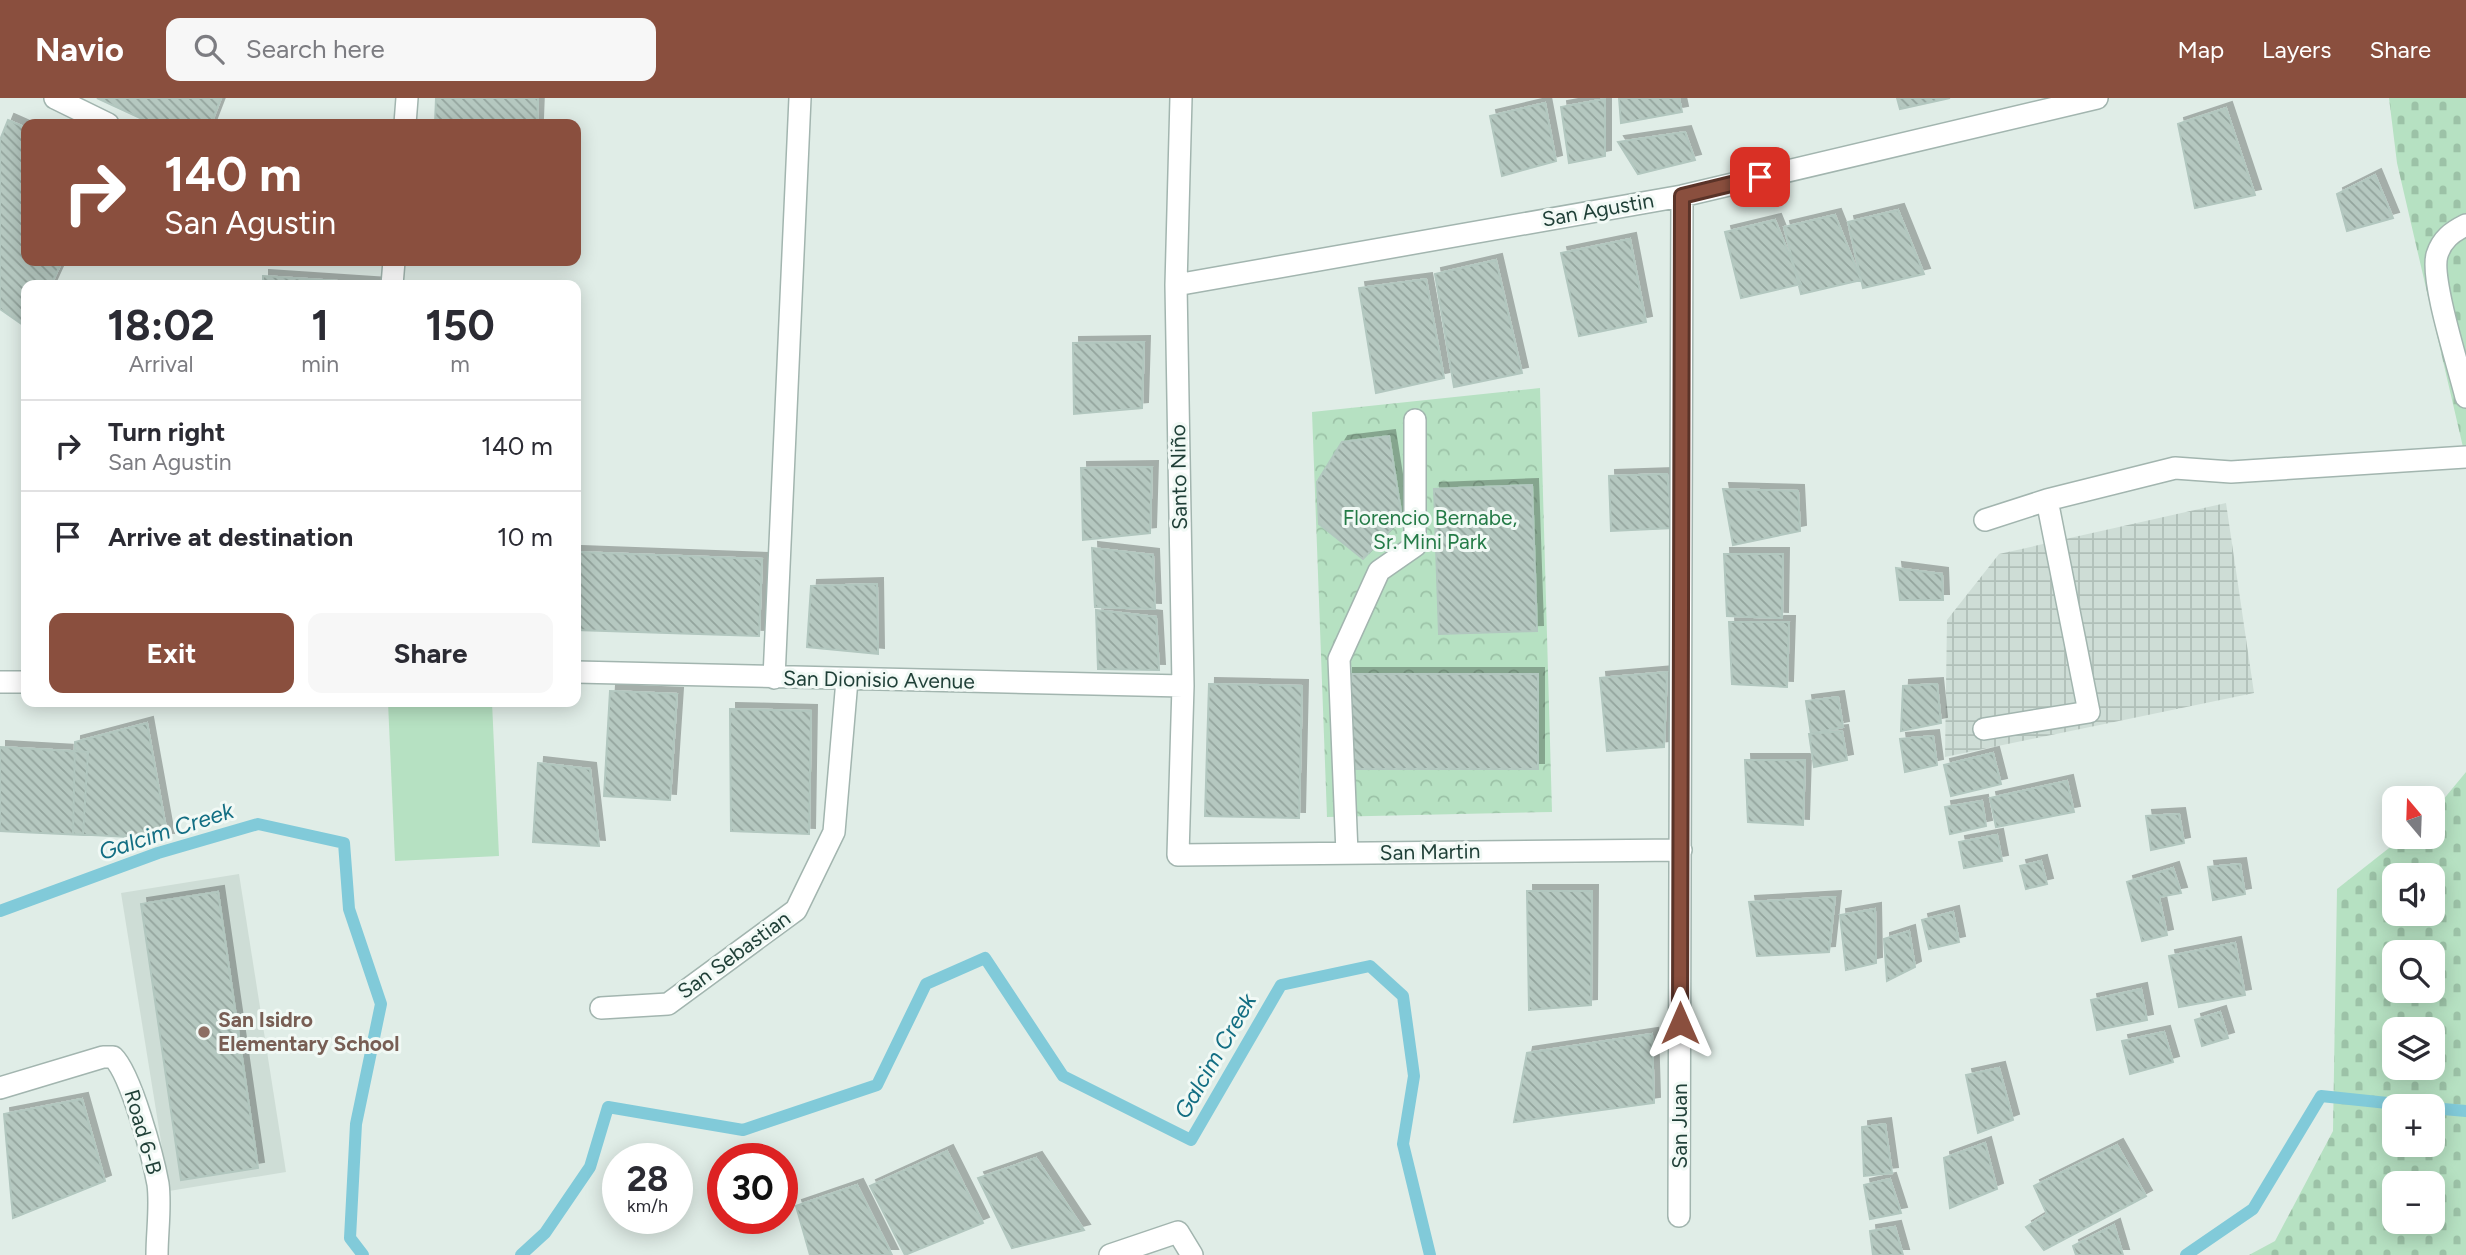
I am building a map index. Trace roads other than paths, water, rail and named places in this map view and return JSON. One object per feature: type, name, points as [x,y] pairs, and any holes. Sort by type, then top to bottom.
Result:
[{"type":"street","points":[[55,98],[98,119]]},
{"type":"street","points":[[405,119],[407,98]]},
{"type":"street","points":[[774,678],[800,98]]},
{"type":"street","name":"Santo Niño","points":[[1178,855],[1183,686],[1176,285],[1181,98]]},
{"type":"street","name":"San Agustin","points":[[1176,285],[1682,196],[2097,98]]},
{"type":"street","name":"San Juan","points":[[1679,1216],[1682,196]]},
{"type":"street","points":[[2466,225],[2449,233],[2437,256],[2437,279],[2466,397]]},
{"type":"street","points":[[1347,853],[1339,659],[1379,571],[1415,546],[1415,420]]},
{"type":"street","points":[[1985,520],[2047,500],[2175,468],[2231,472],[2466,457]]},
{"type":"street","points":[[1984,729],[2089,712],[2047,500]]},
{"type":"street","name":"San Dionisio Avenue","points":[[581,672],[1183,686]]},
{"type":"street","name":"San Sebastian","points":[[601,1008],[668,1004],[796,910],[834,832],[847,680]]},
{"type":"street","points":[[0,682],[21,682]]},
{"type":"street","name":"San Martin","points":[[1178,855],[1681,850]]},
{"type":"street","name":"Road 6-B","points":[[0,1088],[103,1057],[113,1057],[125,1072],[158,1185],[157,1255]]},
{"type":"street","points":[[1110,1255],[1178,1232],[1192,1255]]},
{"type":"waterway","name":"Galcim Creek","points":[[0,911],[158,853],[258,824],[344,843],[349,909],[381,1004],[356,1124],[350,1238],[363,1255]]},
{"type":"waterway","name":"Galcim Creek","points":[[521,1255],[545,1233],[590,1167],[608,1107],[743,1130],[877,1085],[926,984],[985,958],[1063,1076],[1191,1140],[1281,985],[1370,966],[1403,996],[1414,1076],[1403,1144],[1430,1255]]},
{"type":"waterway","name":"Galcim Creek","points":[[2186,1255],[2253,1209],[2321,1096],[2382,1102]]},
{"type":"waterway","name":"Galcim Creek","points":[[2445,1109],[2466,1111]]},
{"type":"place","name":"San Isidro Elementary School","points":[[204,1032]]},
{"type":"park label","name":"Florencio Bernabe, Sr. Mini Park","points":[[1430,530]]}]
